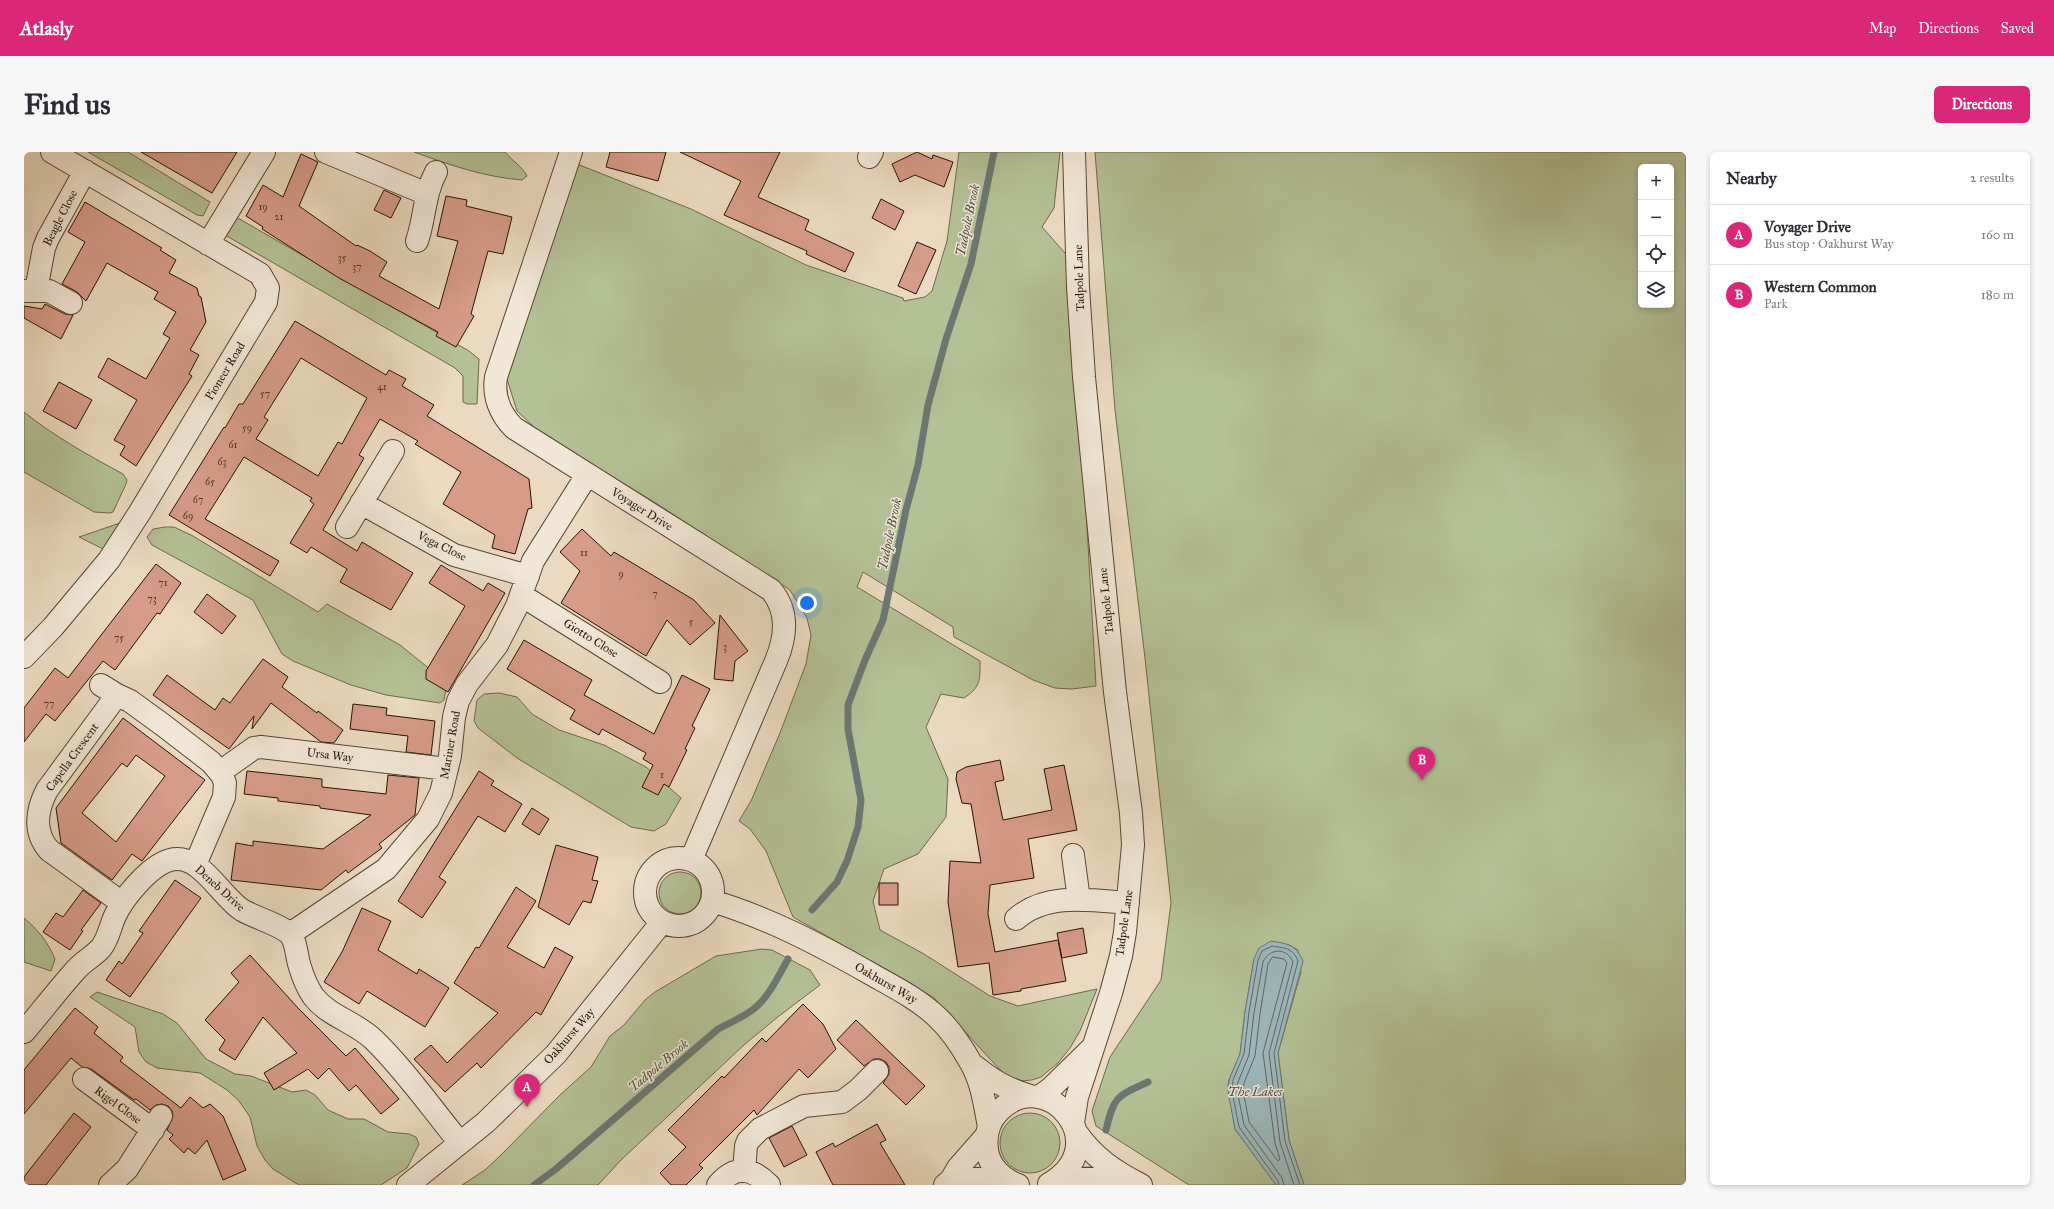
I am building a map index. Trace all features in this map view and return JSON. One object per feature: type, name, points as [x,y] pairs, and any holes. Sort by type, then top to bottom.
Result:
[{"type":"street","name":"Pioneer Road","points":[[24,657],[53,626],[109,560],[176,454],[266,302],[268,288],[260,274],[52,152]]},
{"type":"street","points":[[208,244],[264,152]]},
{"type":"street","points":[[326,152],[427,194]]},
{"type":"street","name":"Voyager Drive","points":[[571,152],[506,347],[495,386],[500,410],[514,428],[765,585],[778,598],[783,613],[785,630],[781,650],[690,860]]},
{"type":"street","name":"Tadpole Lane","points":[[1048,1185],[1060,1178],[1069,1169],[1075,1157],[1077,1145],[1075,1128],[1077,1097],[1121,956],[1128,903],[1133,845],[1131,813],[1115,692],[1084,377],[1078,288],[1074,152]]},
{"type":"street","name":"Beagle Close","points":[[71,303],[52,292],[30,290],[48,238],[85,172]]},
{"type":"street","points":[[417,241],[424,217],[427,194],[436,172]]},
{"type":"street","points":[[347,527],[393,451]]},
{"type":"street","name":"Mariner Road","points":[[290,934],[356,890],[393,862],[418,832],[436,807],[453,743],[454,717],[458,701],[467,684],[497,645],[540,550],[587,475]]},
{"type":"street","name":"Vega Close","points":[[361,503],[454,555],[525,586]]},
{"type":"street","name":"Giotto Close","points":[[525,586],[660,682]]},
{"type":"street","name":"Capella Crescent","points":[[122,903],[49,850],[41,839],[38,825],[40,806],[47,790],[109,690],[130,701],[163,724],[206,758],[220,772]]},
{"type":"street","name":"Ursa Way","points":[[220,772],[254,748],[261,747],[447,769]]},
{"type":"street","points":[[195,865],[224,797],[225,783],[220,772]]},
{"type":"street","points":[[1074,855],[1079,900]]},
{"type":"street","points":[[678,858],[690,860],[706,871],[711,881],[712,901],[708,911],[701,918],[682,926],[662,922],[654,915],[648,906],[645,895],[646,884],[650,874],[657,866],[667,860],[678,858]]},
{"type":"street","name":"Deneb Drive","points":[[24,1032],[74,971],[104,944],[122,903],[140,882],[165,862],[178,860],[195,865],[209,876],[224,894],[237,906],[261,920],[280,927],[290,934]]},
{"type":"street","points":[[1016,919],[1024,912],[1045,903],[1079,900],[1128,903]]},
{"type":"street","name":"Oakhurst Way","points":[[712,901],[752,914],[792,931],[824,947],[913,999],[938,1018],[972,1064],[991,1080],[1006,1088],[1035,1097]]},
{"type":"street","name":"Oakhurst Way","points":[[408,1185],[486,1122],[556,1054],[662,922]]},
{"type":"street","points":[[290,934],[296,947],[304,980],[314,998],[334,1014],[355,1025],[373,1039],[460,1143]]},
{"type":"street","name":"Tadpole Lane","points":[[948,1183],[958,1168],[988,1131],[995,1115],[1004,1105],[1017,1099],[1035,1097],[1050,1089],[1094,1046]]},
{"type":"street","name":"Oakhurst Way","points":[[972,1064],[983,1096],[988,1131]]},
{"type":"street","points":[[744,1171],[746,1146],[748,1141],[760,1129],[804,1106],[842,1102],[877,1071]]},
{"type":"street","name":"Rigel Close","points":[[84,1079],[157,1123],[127,1168],[110,1185]]},
{"type":"street","name":"Tadpole Lane","points":[[1035,1097],[1053,1102],[1065,1111],[1091,1152],[1134,1181]]},
{"type":"street","points":[[988,1131],[987,1150],[992,1165],[1010,1181]]},
{"type":"street","points":[[718,1185],[730,1173],[744,1171],[758,1175],[769,1185]]},
{"type":"street","name":"Tadpole Lane","points":[[1048,1185],[1078,1179],[1134,1181]]},
{"type":"street","points":[[948,1183],[1010,1181]]},
{"type":"green space","points":[[88,152],[128,152],[210,202],[203,216],[197,215]]},
{"type":"green space","points":[[414,152],[505,152],[527,176],[522,180],[494,176],[454,166]]},
{"type":"green space","points":[[959,152],[1060,152],[1054,208],[1042,227],[1072,261],[1096,686],[1072,689],[1055,688],[1033,680],[954,637],[953,627],[863,572],[857,587],[980,661],[979,678],[977,686],[974,690],[964,698],[941,694],[926,727],[948,779],[946,817],[918,854],[884,869],[873,901],[880,930],[924,954],[990,996],[1018,1006],[1097,989],[1080,1031],[1070,1048],[1058,1063],[1041,1077],[1022,1081],[1003,1073],[934,998],[793,917],[766,851],[750,829],[739,821],[751,801],[780,733],[806,664],[811,635],[807,618],[790,590],[654,502],[558,444],[535,428],[517,411],[507,379],[577,164],[691,209],[806,265],[903,298],[904,301],[925,297],[932,291],[947,241]]},
{"type":"green space","points":[[1095,152],[1686,152],[1686,1185],[1304,1185],[1289,1140],[1278,1053],[1301,972],[1298,950],[1289,945],[1271,941],[1254,959],[1240,1054],[1228,1085],[1235,1129],[1276,1185],[1189,1185],[1096,1126],[1092,1111],[1110,1057],[1161,980],[1171,903],[1145,658],[1115,410]]},
{"type":"green space","points":[[236,217],[469,351],[479,359],[477,404],[467,404],[463,402],[463,376],[455,368],[225,235]]},
{"type":"green space","points":[[24,412],[60,438],[123,474],[127,480],[126,484],[113,512],[94,512],[24,472]]},
{"type":"green space","points":[[120,523],[103,549],[79,537]]},
{"type":"green space","points":[[174,527],[193,536],[318,612],[327,604],[400,645],[447,683],[444,700],[440,703],[386,695],[351,685],[293,661],[282,654],[253,600],[152,545],[147,537],[153,529]]},
{"type":"green space","points":[[499,693],[517,697],[532,714],[559,730],[604,745],[646,767],[681,798],[666,824],[654,831],[631,827],[517,758],[478,728],[474,721],[477,700],[484,694]]},
{"type":"green space","points":[[676,872],[684,872],[692,875],[698,881],[701,893],[698,905],[692,911],[684,914],[676,914],[668,911],[662,905],[659,897],[659,889],[662,881],[668,875]]},
{"type":"green space","points":[[24,918],[34,927],[49,947],[55,959],[51,971],[24,962]]},
{"type":"green space","points":[[762,949],[772,950],[810,970],[820,985],[745,1044],[621,1160],[598,1185],[462,1185],[485,1170],[560,1095],[591,1067],[610,1036],[624,1025],[645,1000],[655,992],[716,956]]},
{"type":"green space","points":[[97,992],[163,1014],[177,1023],[206,1059],[235,1074],[251,1076],[292,1092],[306,1090],[315,1095],[328,1110],[348,1119],[364,1119],[388,1132],[409,1134],[416,1137],[419,1144],[407,1168],[381,1185],[299,1185],[273,1169],[265,1160],[257,1146],[250,1117],[239,1101],[227,1090],[200,1073],[157,1068],[146,1062],[139,1052],[135,1027],[90,997]]},
{"type":"green space","points":[[1030,1113],[1047,1118],[1055,1126],[1060,1143],[1055,1160],[1047,1168],[1030,1173],[1013,1168],[1005,1160],[1000,1143],[1005,1126],[1013,1118]]},
{"type":"water","name":"The Lakes","points":[[1271,941],[1282,943],[1294,948],[1303,961],[1278,1053],[1289,1140],[1304,1185],[1276,1185],[1235,1129],[1228,1091],[1229,1080],[1240,1054],[1254,959],[1259,948]]},
{"type":"building","points":[[141,152],[237,152],[212,193]]},
{"type":"building","points":[[610,152],[666,152],[658,181],[606,167]]},
{"type":"building","points":[[680,152],[780,152],[758,197],[809,220],[805,230],[854,253],[845,272],[806,254],[807,251],[724,215],[741,181]]},
{"type":"building","points":[[917,152],[932,159],[933,155],[953,162],[944,187],[915,175],[900,182],[892,164]]},
{"type":"building","points":[[301,154],[318,162],[299,206],[356,246],[357,245],[370,251],[387,262],[379,276],[439,309],[458,241],[437,236],[446,196],[467,200],[466,206],[512,217],[503,254],[488,251],[471,314],[474,316],[456,347],[436,336],[438,332],[339,278],[262,229],[263,227],[246,216],[263,185],[283,197]]},
{"type":"building","points":[[384,190],[401,198],[391,218],[374,210]]},
{"type":"building","points":[[881,199],[904,211],[895,230],[872,218]]},
{"type":"building","points":[[85,202],[162,248],[160,250],[176,260],[169,273],[197,288],[199,296],[201,297],[206,322],[190,350],[199,355],[189,374],[192,376],[136,466],[120,455],[125,446],[114,440],[137,400],[98,377],[108,358],[146,379],[170,338],[163,334],[176,312],[154,299],[158,292],[107,263],[86,301],[77,292],[62,284],[85,242],[68,232]]},
{"type":"building","points":[[917,242],[936,250],[916,294],[898,286]]},
{"type":"building","points":[[45,304],[65,314],[73,315],[61,339],[24,318],[24,306],[42,309]]},
{"type":"building","points":[[295,321],[386,375],[389,370],[406,379],[402,386],[434,405],[427,416],[529,479],[532,508],[528,509],[515,554],[492,548],[495,535],[443,504],[461,472],[415,444],[418,441],[380,419],[359,455],[364,458],[323,530],[357,551],[362,542],[413,573],[391,610],[340,582],[347,569],[311,547],[307,553],[290,543],[314,504],[310,501],[312,498],[244,457],[205,519],[279,561],[270,576],[169,515],[239,404],[243,404]],"holes":[[[301,358],[367,398],[342,444],[338,442],[318,476],[256,439],[268,420],[264,417]]]},
{"type":"building","points":[[59,382],[92,400],[76,429],[43,411]]},
{"type":"building","points":[[582,529],[611,556],[614,552],[694,600],[715,623],[690,645],[667,620],[646,656],[561,603],[580,571],[560,552]]},
{"type":"building","points":[[156,564],[181,583],[160,614],[157,613],[115,670],[103,661],[55,721],[46,714],[24,742],[24,708],[55,668],[68,678]]},
{"type":"building","points":[[441,565],[483,591],[488,583],[505,593],[448,692],[426,679],[426,671],[465,606],[429,583]]},
{"type":"building","points":[[207,594],[236,616],[222,634],[194,612]]},
{"type":"building","points":[[720,615],[748,651],[735,661],[733,681],[714,679]]},
{"type":"building","points":[[524,640],[592,680],[584,695],[654,734],[682,675],[710,689],[692,726],[695,728],[685,749],[687,750],[669,787],[664,784],[658,795],[642,787],[653,765],[643,759],[646,753],[602,729],[599,735],[570,719],[575,710],[507,669]]},
{"type":"building","points":[[263,659],[288,677],[282,687],[343,730],[334,743],[321,742],[271,703],[252,729],[254,716],[229,749],[153,695],[167,675],[215,710],[223,698],[230,703]]},
{"type":"building","points":[[353,704],[387,708],[386,715],[435,721],[431,755],[406,752],[408,736],[350,729]]},
{"type":"building","points":[[123,718],[205,780],[142,861],[132,854],[112,880],[61,843],[56,808]],"holes":[[[136,755],[165,776],[116,842],[82,813],[122,763],[127,767]]]},
{"type":"building","points":[[1000,760],[1004,780],[995,782],[1003,820],[1052,810],[1044,769],[1064,765],[1077,830],[1028,839],[1034,878],[990,885],[988,914],[995,952],[1058,940],[1066,981],[1021,989],[1021,991],[993,995],[989,963],[958,967],[948,902],[950,861],[981,863],[971,804],[962,803],[956,779],[957,772],[966,767]]},
{"type":"building","points":[[247,771],[322,779],[322,787],[386,794],[388,775],[419,778],[415,815],[379,844],[382,848],[348,873],[346,870],[321,890],[231,880],[236,843],[253,846],[253,841],[323,849],[371,815],[320,808],[320,806],[278,801],[278,798],[244,794]]},
{"type":"building","points":[[479,771],[494,781],[491,785],[522,804],[505,832],[478,816],[439,877],[446,882],[422,918],[398,901]]},
{"type":"building","points":[[532,808],[549,819],[539,835],[522,824]]},
{"type":"building","points":[[556,845],[598,857],[592,880],[598,881],[591,903],[583,901],[569,925],[538,907]]},
{"type":"building","points":[[175,880],[201,898],[130,997],[106,980],[119,961],[122,964],[143,933],[139,931]]},
{"type":"building","points":[[879,883],[898,883],[898,905],[879,905]]},
{"type":"building","points":[[516,887],[536,901],[507,947],[544,968],[555,947],[573,957],[541,1015],[536,1012],[481,1068],[477,1063],[445,1092],[414,1059],[431,1045],[447,1063],[498,1013],[454,983],[476,947],[479,948]]},
{"type":"building","points":[[83,890],[101,903],[81,930],[83,931],[70,950],[43,932],[56,913],[63,917]]},
{"type":"building","points":[[362,908],[391,921],[378,950],[417,974],[419,969],[449,988],[425,1027],[367,991],[359,1004],[324,982],[342,952]]},
{"type":"building","points":[[1083,928],[1087,953],[1062,958],[1057,933]]},
{"type":"building","points":[[250,955],[298,1008],[346,1056],[355,1048],[399,1099],[381,1114],[356,1085],[349,1091],[329,1068],[318,1079],[308,1069],[274,1090],[264,1073],[297,1053],[263,1017],[235,1060],[219,1050],[225,1040],[205,1020],[239,982],[231,973]]},
{"type":"building","points":[[803,1004],[823,1024],[836,1049],[808,1078],[799,1069],[757,1115],[754,1110],[699,1165],[703,1168],[686,1185],[671,1185],[660,1173],[686,1147],[668,1130],[722,1076],[724,1078],[762,1038],[766,1042]]},
{"type":"building","points":[[75,1008],[98,1027],[94,1033],[123,1057],[120,1061],[181,1108],[190,1097],[203,1108],[210,1104],[223,1116],[246,1170],[223,1180],[207,1140],[195,1154],[188,1148],[184,1153],[169,1139],[173,1135],[167,1130],[173,1116],[172,1111],[168,1106],[162,1104],[156,1105],[150,1110],[91,1069],[82,1067],[71,1058],[24,1114],[24,1070]]},
{"type":"building","points":[[856,1020],[925,1086],[906,1105],[883,1083],[889,1074],[889,1067],[886,1062],[880,1059],[874,1059],[864,1066],[837,1040]]},
{"type":"building","points":[[74,1113],[91,1127],[46,1185],[24,1185],[24,1177]]},
{"type":"building","points":[[877,1124],[886,1140],[880,1143],[905,1185],[833,1185],[816,1152],[833,1143],[835,1147]]},
{"type":"building","points":[[792,1126],[807,1155],[784,1167],[769,1138]]},
{"type":"waterway","name":"Tadpole Brook","points":[[812,910],[837,882],[847,861],[858,827],[861,800],[848,729],[848,705],[865,660],[883,620],[906,510],[918,465],[928,405],[946,339],[971,264],[994,152]]},
{"type":"waterway","name":"Tadpole Brook","points":[[534,1185],[556,1169],[718,1029],[742,1017],[758,1006],[770,991],[788,959]]},
{"type":"waterway","points":[[1106,1130],[1112,1110],[1118,1098],[1148,1082]]},
{"type":"place","name":"Western Common","points":[[1422,780]]},
{"type":"place","name":"Voyager Drive","points":[[527,1107]]}]
